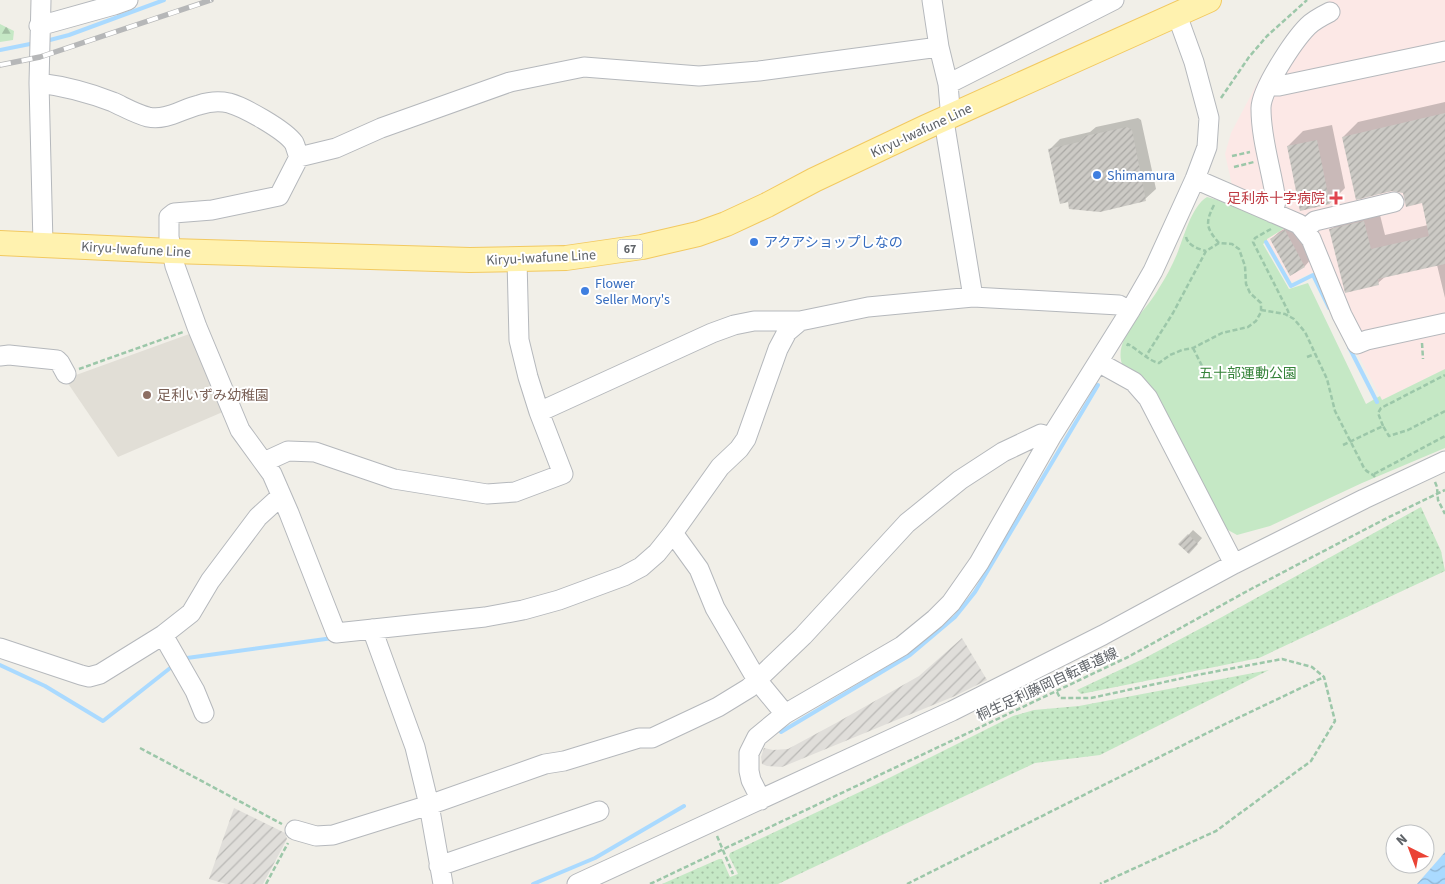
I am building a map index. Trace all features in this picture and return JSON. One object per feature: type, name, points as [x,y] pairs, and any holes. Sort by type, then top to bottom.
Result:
[{"type":"main road","name":"Kiryu-Iwafune Line","points":[[0,243],[171,251],[470,260],[566,258],[603,254],[698,234],[726,224],[947,117],[1209,0]]},
{"type":"street","points":[[41,0],[39,83],[43,244]]},
{"type":"street","points":[[40,35],[128,0]]},
{"type":"street","points":[[932,0],[938,47],[948,84],[950,108],[945,127],[973,297]]},
{"type":"street","points":[[948,84],[1114,0]]},
{"type":"street","points":[[1273,221],[1276,201],[1260,108],[1280,64],[1308,26],[1330,12]]},
{"type":"street","points":[[761,800],[749,771],[749,753],[757,737],[785,714],[902,646],[925,628],[951,603],[979,563],[1051,437],[1130,311],[1153,270],[1195,180],[1207,147],[1209,118],[1194,62],[1177,15]]},
{"type":"street","points":[[299,157],[336,148],[381,128],[510,82],[584,67],[699,76],[759,71],[938,47]]},
{"type":"street","points":[[1269,86],[1279,86],[1445,51]]},
{"type":"street","points":[[39,83],[76,90],[155,118],[199,104],[231,103],[267,121],[294,143],[299,157],[279,196],[212,210],[174,213],[169,217],[169,237],[175,266],[197,327],[240,430],[272,474],[336,633],[485,617],[523,610],[559,600],[624,576],[641,566],[657,553],[720,467],[739,449],[746,439],[778,349],[787,332],[800,321]]},
{"type":"street","points":[[1195,180],[1273,221],[1299,224],[1311,239],[1342,315],[1357,344],[1445,323]]},
{"type":"street","points":[[1304,230],[1316,221],[1394,202]]},
{"type":"street","points":[[264,462],[288,451],[304,450],[327,455],[394,479],[487,494],[515,492],[563,474],[528,377],[519,340],[517,260]]},
{"type":"street","points":[[540,412],[712,333],[734,325],[754,321],[800,321],[868,307],[973,297],[1119,305],[1130,311]]},
{"type":"street","points":[[0,356],[9,355],[57,360],[66,374]]},
{"type":"street","points":[[1098,362],[1134,382],[1148,398],[1234,564]]},
{"type":"street","points":[[295,830],[316,836],[333,835],[429,805],[545,764],[564,762],[639,738],[652,738],[718,708],[748,688],[803,636],[907,523],[960,480],[1004,452],[1041,434],[1051,437]]},
{"type":"street","points":[[577,884],[952,711],[1103,635],[1234,564],[1364,499],[1445,462]]},
{"type":"street","points":[[0,648],[89,677],[100,674],[163,636],[190,614],[210,581],[258,517],[281,496]]},
{"type":"street","points":[[673,533],[699,569],[716,608],[757,680],[785,714]]},
{"type":"street","points":[[372,629],[415,747],[429,805],[441,875],[599,811]]},
{"type":"street","points":[[163,636],[195,692],[204,713]]},
{"type":"path","points":[[1220,98],[1248,57],[1307,0]]},
{"type":"path","points":[[1214,203],[1207,221],[1209,232],[1219,243]]},
{"type":"path","points":[[1273,221],[1253,242],[1289,316]]},
{"type":"path","points":[[1185,230],[1187,241],[1206,252]]},
{"type":"path","points":[[1132,346],[1151,362],[1159,363],[1170,355],[1193,348],[1222,333],[1248,327],[1256,321],[1261,310],[1261,304],[1250,293],[1246,284],[1245,266],[1239,249],[1232,244],[1219,243],[1206,252],[1173,313],[1146,356]]},
{"type":"path","points":[[1261,310],[1289,316],[1305,332],[1327,379],[1335,411],[1367,473],[1373,474],[1445,436]]},
{"type":"path","points":[[66,374],[197,327]]},
{"type":"path","points":[[1193,348],[1206,374]]},
{"type":"path","points":[[1307,357],[1315,354]]},
{"type":"path","points":[[1445,375],[1381,408],[1378,412],[1389,436],[1408,430],[1445,411]]},
{"type":"path","points":[[1343,445],[1383,426]]},
{"type":"path","points":[[1373,474],[1377,480]]},
{"type":"path","points":[[1437,487],[1438,500],[1445,514]]},
{"type":"path","name":"桐生足利藤岡自転車道線","points":[[650,884],[1128,657],[1251,589],[1445,490]]},
{"type":"path","points":[[1057,692],[1060,698],[1092,698],[1282,659],[1312,667],[1324,677],[1335,721],[1311,761],[1216,831],[1100,884]]},
{"type":"path","points":[[907,884],[1221,726],[1324,677]]},
{"type":"path","points":[[140,748],[295,830],[266,884]]},
{"type":"path","points":[[715,833],[733,874]]},
{"type":"shaded area","name":"足利赤十字病院","points":[[1330,0],[1445,0],[1445,369],[1382,400],[1314,272],[1291,282],[1266,239],[1285,228],[1231,187],[1225,154],[1231,133],[1261,76],[1280,48],[1316,10]]},
{"type":"shaded area","name":"足利いずみ幼稚園","points":[[192,333],[225,411],[118,457],[65,379]]},
{"type":"shaded area","points":[[962,638],[987,680],[955,696],[782,767],[762,764],[761,757],[764,748],[773,750],[788,749],[836,723],[919,676]]},
{"type":"shaded area","points":[[234,808],[285,833],[287,839],[263,884],[226,884],[209,879]]},
{"type":"green space","points":[[0,24],[14,31],[13,40],[0,42]]},
{"type":"green space","name":"五十部運動公園","points":[[1207,197],[1225,202],[1285,228],[1267,239],[1263,244],[1289,289],[1308,283],[1366,404],[1380,396],[1382,400],[1445,369],[1445,448],[1362,483],[1270,526],[1237,535],[1220,522],[1122,364],[1121,354],[1122,344],[1127,334],[1164,280],[1192,215]]},
{"type":"green space","points":[[1421,507],[1441,551],[1445,571],[1259,658],[1081,694],[1077,690],[1143,659],[1222,617]]},
{"type":"green space","points":[[1269,670],[1100,755],[1035,763],[778,884],[662,884],[719,859],[722,859],[730,877],[738,874],[729,856],[730,853],[883,781],[1013,716],[1034,710],[1079,706]]},
{"type":"water","points":[[1445,852],[1445,884],[1417,884],[1426,874],[1435,874],[1435,863]]},
{"type":"building","points":[[1445,113],[1445,264],[1378,279],[1379,285],[1345,293],[1329,229],[1364,221],[1371,249],[1429,236],[1422,203],[1406,207],[1403,193],[1391,191],[1356,200],[1342,137]]},
{"type":"building","name":"Shimamura","points":[[1127,127],[1132,130],[1146,201],[1100,212],[1069,209],[1068,202],[1060,204],[1048,149],[1079,142],[1085,136]]},
{"type":"building","points":[[1317,140],[1330,204],[1300,211],[1287,146]]},
{"type":"building","points":[[1285,230],[1305,267],[1290,276],[1270,239]]},
{"type":"building","points":[[1188,534],[1198,544],[1189,554],[1178,544]]},
{"type":"waterway","points":[[46,41],[69,35],[164,0]]},
{"type":"waterway","points":[[0,50],[35,43]]},
{"type":"waterway","points":[[1266,242],[1291,286],[1313,275],[1329,308]]},
{"type":"waterway","points":[[1349,347],[1377,402]]},
{"type":"waterway","points":[[781,732],[910,655],[955,617],[975,592],[1098,385]]},
{"type":"waterway","points":[[182,660],[333,638]]},
{"type":"waterway","points":[[0,665],[45,686],[103,721],[174,665]]},
{"type":"waterway","points":[[533,884],[595,858],[684,806]]},
{"type":"railway","points":[[0,65],[40,57],[211,0]]},
{"type":"place","name":"Shimamura","points":[[1097,175]]},
{"type":"place","name":"足利赤十字病院","points":[[1336,198]]},
{"type":"place","name":"アクアショップしなの","points":[[754,242]]},
{"type":"place","name":"Flower Seller Mory's","points":[[585,291]]},
{"type":"place","name":"足利いずみ幼稚園","points":[[147,395]]}]
